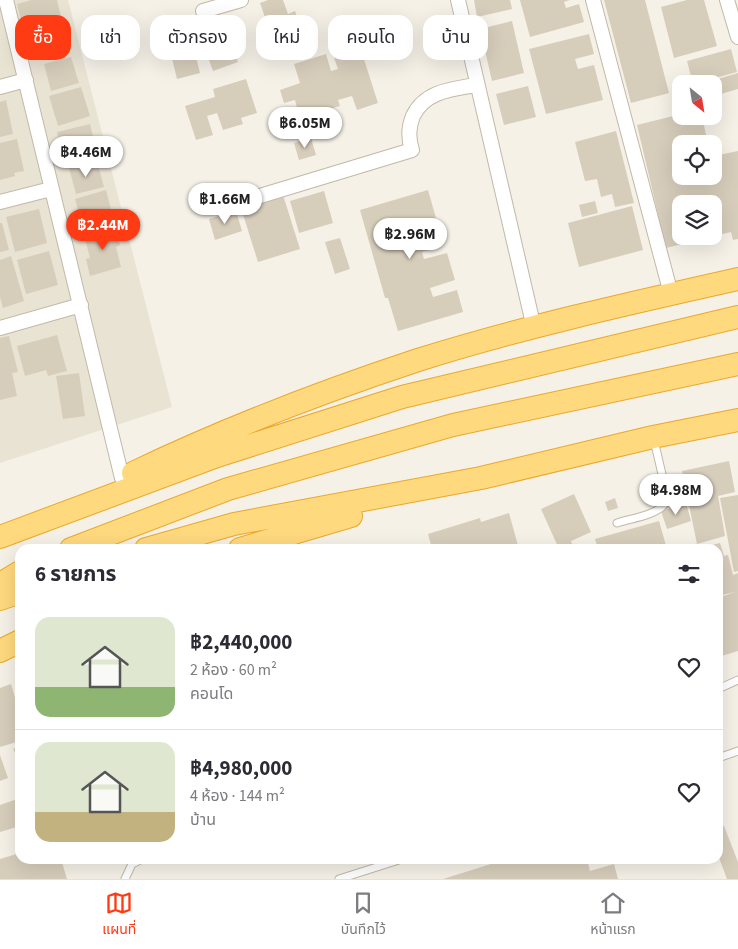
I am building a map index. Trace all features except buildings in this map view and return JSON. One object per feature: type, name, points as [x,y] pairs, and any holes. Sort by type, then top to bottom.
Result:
[{"type":"highway","points":[[43,519],[122,478],[188,447],[319,394],[420,360],[534,328],[738,279]]},
{"type":"highway","points":[[0,537],[43,519],[217,456],[402,397],[738,318]]},
{"type":"highway","points":[[84,544],[228,489],[453,426],[738,364]]},
{"type":"highway","points":[[164,544],[234,524],[481,478],[738,420]]},
{"type":"highway","points":[[257,544],[481,478]]},
{"type":"highway","points":[[0,584],[15,575]]},
{"type":"highway","points":[[0,599],[15,594]]},
{"type":"highway","points":[[0,651],[15,644]]},
{"type":"street","points":[[6,0],[122,478]]},
{"type":"street","points":[[203,11],[241,0]]},
{"type":"street","points":[[458,0],[476,85],[534,328]]},
{"type":"street","points":[[593,0],[671,294]]},
{"type":"street","points":[[727,0],[738,37]]},
{"type":"street","points":[[0,87],[26,80]]},
{"type":"street","points":[[260,196],[412,150],[408,136],[410,122],[422,102],[443,91],[476,85]]},
{"type":"street","points":[[0,202],[51,189]]},
{"type":"street","points":[[0,328],[81,305]]},
{"type":"lane","points":[[617,523],[652,513],[661,509],[665,504],[666,487],[654,438]]},
{"type":"lane","points":[[723,687],[738,680]]},
{"type":"lane","points":[[723,756],[738,751]]},
{"type":"lane","points":[[124,879],[132,864]]},
{"type":"lane","points":[[339,879],[386,864]]},
{"type":"shaded area","points":[[0,0],[68,0],[81,51],[81,60],[83,60],[172,407],[0,463]]}]
